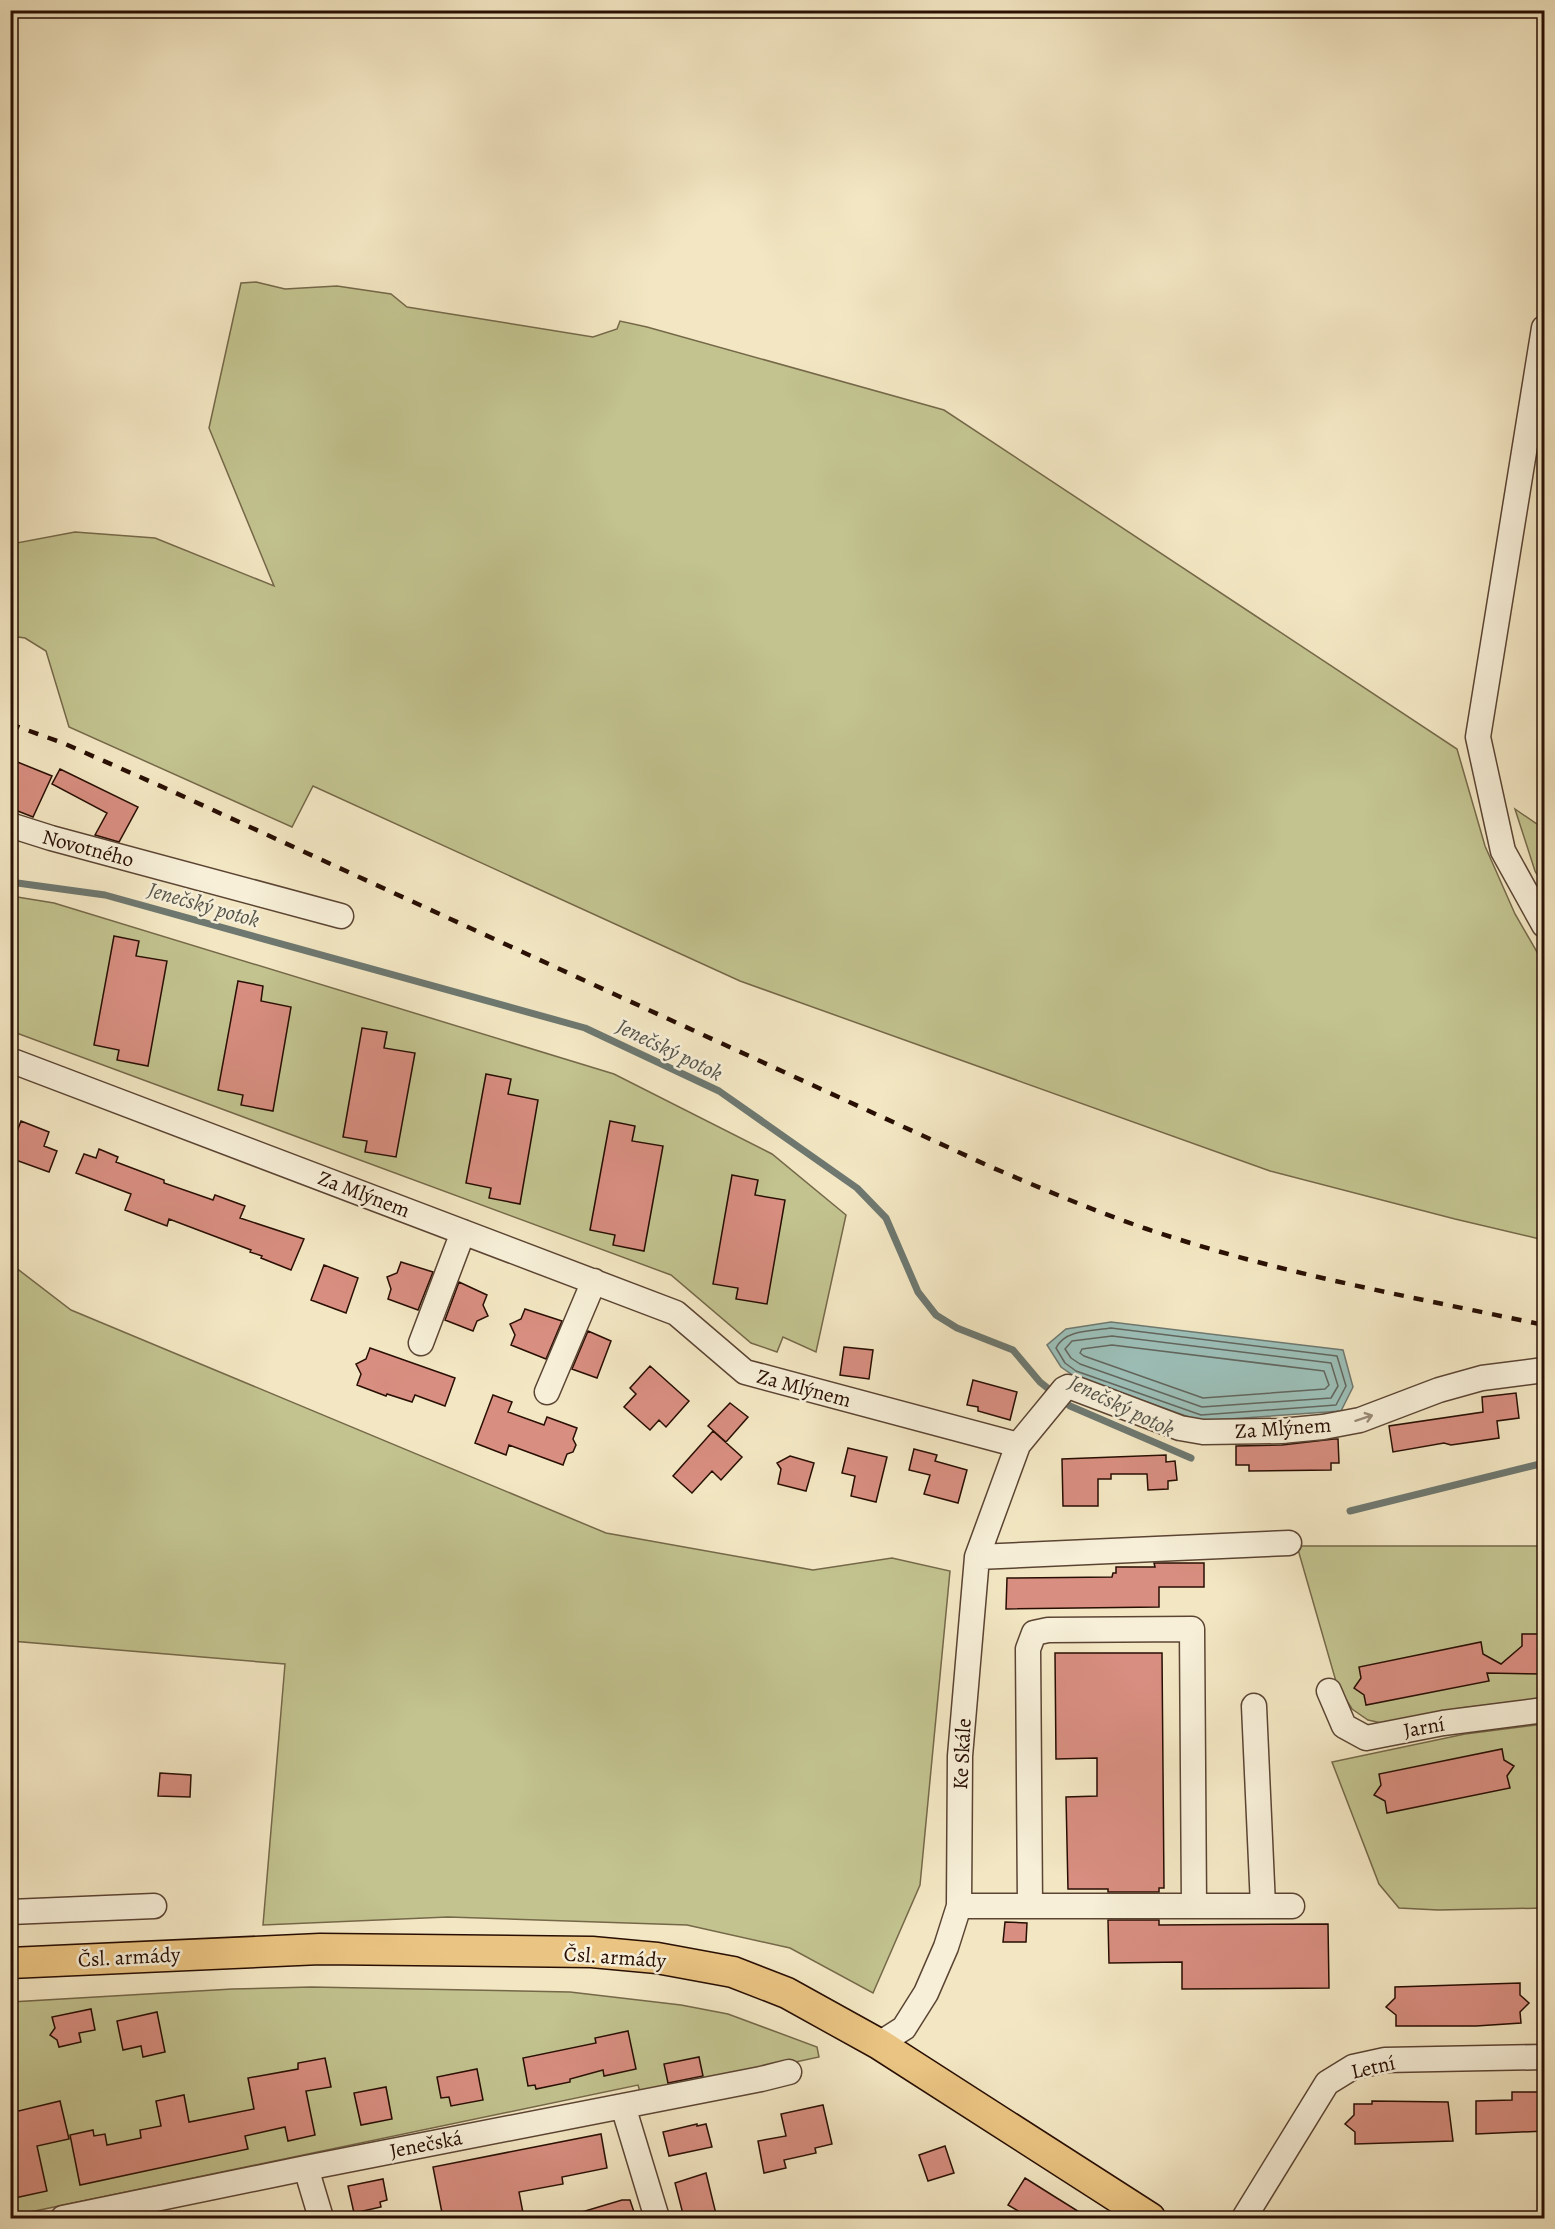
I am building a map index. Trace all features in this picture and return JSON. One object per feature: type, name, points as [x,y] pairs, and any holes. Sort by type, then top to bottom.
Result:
[{"type":"main road","name":"Čsl. armády","points":[[10,1963],[320,1949],[592,1952],[657,1958],[733,1972],[787,1993],[879,2044],[1150,2218]]},
{"type":"street","points":[[1545,328],[1478,737],[1503,851],[1545,925]]},
{"type":"street","name":"Novotného","points":[[10,825],[340,916]]},
{"type":"street","name":"Za Mlýnem","points":[[10,1060],[676,1313],[745,1372],[1018,1445],[1057,1397],[1068,1387],[1180,1428],[1203,1432],[1281,1431],[1323,1427],[1360,1420],[1439,1390],[1482,1378],[1535,1370],[1545,1371]]},
{"type":"street","points":[[421,1343],[463,1232]]},
{"type":"street","points":[[547,1392],[594,1281]]},
{"type":"street","name":"Ke Skále","points":[[879,2044],[904,2028],[926,1993],[960,1906],[960,1756],[977,1557],[1018,1445]]},
{"type":"street","points":[[977,1557],[1290,1542]]},
{"type":"street","points":[[1030,1905],[1028,1649],[1034,1634],[1048,1630],[1192,1629],[1194,1906]]},
{"type":"street","name":"Jarní","points":[[1329,1691],[1344,1726],[1366,1738],[1443,1723],[1545,1710]]},
{"type":"street","points":[[1254,1706],[1263,1906]]},
{"type":"street","points":[[10,1912],[154,1906]]},
{"type":"street","points":[[960,1906],[1292,1906]]},
{"type":"street","name":"Letní","points":[[1245,2218],[1327,2083],[1353,2067],[1385,2060],[1545,2057]]},
{"type":"street","name":"Jenečská","points":[[63,2218],[789,2072]]},
{"type":"street","points":[[623,2106],[657,2218]]},
{"type":"street","points":[[306,2168],[321,2218]]},
{"type":"green space","points":[[256,282],[285,289],[337,286],[391,294],[407,307],[593,337],[617,329],[620,321],[944,410],[1457,749],[1485,846],[1515,914],[1544,964],[1544,1240],[1270,1171],[740,981],[313,786],[292,827],[69,727],[46,651],[25,638],[11,636],[11,544],[75,532],[155,538],[274,586],[209,428],[241,283]]},
{"type":"green space","points":[[1515,809],[1544,829],[1544,887],[1535,871]]},
{"type":"green space","points":[[11,896],[54,903],[614,1074],[772,1154],[846,1215],[816,1352],[783,1337],[777,1352],[751,1343],[671,1275],[11,1031]]},
{"type":"green space","points":[[11,1264],[71,1310],[606,1533],[813,1570],[892,1558],[950,1571],[920,1885],[873,1993],[790,1948],[687,1925],[448,1917],[263,1925],[285,1664],[11,1641]]},
{"type":"green space","points":[[1297,1546],[1544,1546],[1544,1698],[1461,1708],[1386,1724],[1368,1720],[1352,1709],[1337,1685]]},
{"type":"green space","points":[[1544,1724],[1544,1908],[1438,1910],[1399,1908],[1379,1884],[1332,1762],[1465,1734]]},
{"type":"green space","points":[[311,1987],[570,1992],[681,2005],[728,2014],[817,2047],[819,2057],[641,2095],[638,2085],[11,2216],[11,2002],[232,1989]]},
{"type":"water","points":[[1111,1322],[1343,1350],[1353,1387],[1341,1411],[1200,1421],[1074,1376],[1061,1367],[1047,1345],[1066,1329]]},
{"type":"building","points":[[10,759],[52,776],[33,817],[10,808]]},
{"type":"building","points":[[60,769],[138,807],[119,842],[95,835],[107,813],[52,784]]},
{"type":"building","points":[[114,936],[139,941],[136,956],[167,961],[148,1066],[117,1060],[119,1050],[94,1045]]},
{"type":"building","points":[[238,981],[263,986],[261,1001],[291,1007],[273,1111],[241,1105],[243,1095],[218,1090]]},
{"type":"building","points":[[362,1028],[387,1032],[384,1048],[415,1053],[396,1157],[365,1152],[367,1141],[343,1137]]},
{"type":"building","points":[[486,1074],[511,1079],[508,1094],[538,1100],[520,1204],[489,1198],[491,1188],[466,1183]]},
{"type":"building","points":[[21,1121],[49,1132],[44,1146],[57,1151],[49,1172],[10,1158],[10,1135],[16,1134]]},
{"type":"building","points":[[610,1121],[635,1126],[632,1141],[663,1146],[644,1251],[613,1245],[615,1235],[590,1230]]},
{"type":"building","points":[[99,1149],[118,1157],[116,1162],[164,1180],[164,1183],[213,1200],[215,1195],[245,1206],[240,1218],[304,1239],[291,1270],[261,1258],[262,1256],[250,1252],[251,1250],[169,1219],[167,1226],[125,1210],[131,1194],[76,1173],[84,1154],[96,1158]]},
{"type":"building","points":[[732,1175],[758,1180],[755,1195],[785,1200],[767,1304],[736,1299],[738,1288],[713,1284]]},
{"type":"building","points":[[401,1262],[433,1272],[418,1310],[388,1299],[391,1289],[387,1277],[397,1273]]},
{"type":"building","points":[[324,1265],[358,1278],[346,1313],[311,1300]]},
{"type":"building","points":[[459,1282],[487,1295],[483,1305],[488,1316],[477,1321],[473,1331],[445,1320]]},
{"type":"building","points":[[525,1309],[562,1321],[546,1359],[511,1345],[515,1335],[510,1324],[521,1319]]},
{"type":"building","points":[[588,1331],[611,1341],[597,1378],[572,1369]]},
{"type":"building","points":[[844,1347],[873,1350],[869,1379],[840,1375]]},
{"type":"building","points":[[370,1348],[455,1378],[445,1406],[415,1395],[412,1402],[387,1394],[386,1396],[357,1385],[361,1374],[356,1364],[366,1359]]},
{"type":"building","points":[[650,1366],[689,1401],[666,1427],[659,1420],[650,1430],[624,1407],[636,1394],[630,1388]]},
{"type":"building","points":[[973,1380],[1017,1392],[1010,1420],[978,1411],[978,1407],[967,1405]]},
{"type":"building","points":[[1516,1393],[1519,1418],[1497,1421],[1499,1438],[1451,1445],[1444,1443],[1393,1452],[1389,1426],[1483,1412],[1482,1397]]},
{"type":"building","points":[[493,1395],[512,1402],[508,1412],[544,1425],[547,1417],[577,1428],[573,1439],[576,1445],[573,1452],[567,1454],[563,1465],[509,1445],[506,1455],[475,1443]]},
{"type":"building","points":[[730,1403],[748,1417],[726,1442],[708,1426]]},
{"type":"building","points":[[713,1431],[742,1457],[721,1480],[712,1471],[692,1493],[673,1476]]},
{"type":"building","points":[[1338,1439],[1339,1463],[1331,1463],[1331,1470],[1249,1471],[1249,1465],[1236,1465],[1236,1446],[1282,1445]]},
{"type":"building","points":[[848,1448],[887,1457],[876,1502],[851,1496],[855,1476],[842,1473]]},
{"type":"building","points":[[914,1449],[937,1455],[935,1461],[967,1470],[958,1503],[924,1494],[930,1475],[909,1470]]},
{"type":"building","points":[[1166,1455],[1166,1462],[1175,1461],[1177,1480],[1168,1481],[1168,1489],[1148,1490],[1147,1474],[1111,1474],[1111,1479],[1098,1479],[1098,1506],[1063,1506],[1062,1459]]},
{"type":"building","points":[[790,1456],[814,1463],[806,1491],[778,1484],[781,1469],[777,1463]]},
{"type":"building","points":[[1154,1563],[1204,1563],[1204,1587],[1159,1587],[1159,1607],[1006,1609],[1007,1578],[1112,1577],[1113,1573],[1116,1573],[1116,1567],[1155,1567]]},
{"type":"building","points":[[1522,1634],[1545,1634],[1545,1674],[1487,1673],[1489,1681],[1366,1705],[1364,1695],[1354,1688],[1361,1678],[1359,1667],[1481,1642],[1483,1654],[1501,1664],[1522,1646]]},
{"type":"building","points":[[1055,1653],[1162,1653],[1164,1888],[1159,1888],[1159,1892],[1068,1889],[1066,1797],[1097,1796],[1097,1758],[1056,1759]]},
{"type":"building","points":[[1502,1749],[1504,1760],[1514,1766],[1507,1776],[1510,1788],[1387,1813],[1385,1801],[1374,1795],[1381,1785],[1379,1774]]},
{"type":"building","points":[[160,1773],[191,1775],[190,1797],[158,1796]]},
{"type":"building","points":[[1108,1920],[1159,1920],[1159,1925],[1328,1924],[1329,1988],[1182,1989],[1182,1962],[1109,1963]]},
{"type":"building","points":[[1005,1922],[1027,1923],[1026,1942],[1003,1942]]},
{"type":"building","points":[[1520,1983],[1520,1995],[1529,2003],[1520,2012],[1521,2023],[1476,2026],[1396,2026],[1396,2015],[1386,2007],[1395,1998],[1395,1987]]},
{"type":"building","points":[[91,2009],[95,2030],[79,2033],[81,2042],[59,2047],[57,2040],[50,2035],[55,2028],[52,2017]]},
{"type":"building","points":[[157,2012],[165,2052],[143,2057],[141,2046],[123,2050],[117,2021]]},
{"type":"building","points":[[628,2031],[636,2069],[604,2076],[603,2070],[570,2079],[570,2082],[536,2089],[535,2085],[528,2086],[523,2058],[596,2043],[595,2038]]},
{"type":"building","points":[[699,2057],[703,2076],[668,2083],[664,2064]]},
{"type":"building","points":[[325,2058],[331,2087],[306,2091],[315,2135],[288,2141],[285,2127],[245,2136],[248,2149],[80,2185],[70,2135],[93,2130],[94,2136],[105,2134],[107,2145],[141,2138],[140,2130],[161,2126],[156,2101],[184,2095],[189,2122],[254,2109],[248,2078],[298,2069],[298,2063]]},
{"type":"building","points":[[477,2069],[483,2100],[451,2106],[449,2097],[441,2098],[437,2077]]},
{"type":"building","points":[[386,2087],[392,2119],[361,2125],[354,2093]]},
{"type":"building","points":[[1512,2092],[1545,2092],[1545,2131],[1476,2134],[1476,2101],[1512,2100]]},
{"type":"building","points":[[60,2101],[69,2139],[37,2146],[47,2191],[10,2199],[10,2113]]},
{"type":"building","points":[[1372,2101],[1448,2102],[1453,2141],[1355,2144],[1355,2132],[1345,2124],[1354,2115],[1354,2104],[1372,2104]]},
{"type":"building","points":[[823,2105],[832,2144],[815,2148],[816,2153],[784,2160],[786,2168],[764,2173],[758,2141],[786,2136],[781,2114]]},
{"type":"building","points":[[697,2124],[697,2126],[706,2124],[712,2147],[669,2156],[663,2132]]},
{"type":"building","points":[[601,2134],[607,2168],[562,2177],[563,2184],[519,2192],[524,2218],[443,2218],[433,2167]]},
{"type":"building","points":[[945,2146],[954,2173],[928,2181],[919,2155]]},
{"type":"building","points":[[706,2173],[717,2218],[684,2218],[675,2183]]},
{"type":"building","points":[[1025,2178],[1089,2218],[1030,2218],[1008,2205]]},
{"type":"building","points":[[383,2179],[387,2200],[380,2202],[381,2207],[354,2213],[348,2186]]},
{"type":"building","points":[[622,2200],[630,2200],[636,2218],[576,2218],[575,2214]]},
{"type":"waterway","name":"Jenečský potok","points":[[10,882],[105,895],[585,1028],[719,1091],[857,1188],[886,1218],[918,1292],[936,1315],[957,1328],[1013,1350],[1040,1382],[1070,1406],[1191,1458]]},
{"type":"waterway","name":"Jenečský potok","points":[[1350,1511],[1544,1463]]},
{"type":"railway","points":[[10,724],[63,743],[165,788],[991,1167],[1088,1207],[1147,1229],[1245,1259],[1344,1283],[1544,1325]]}]
